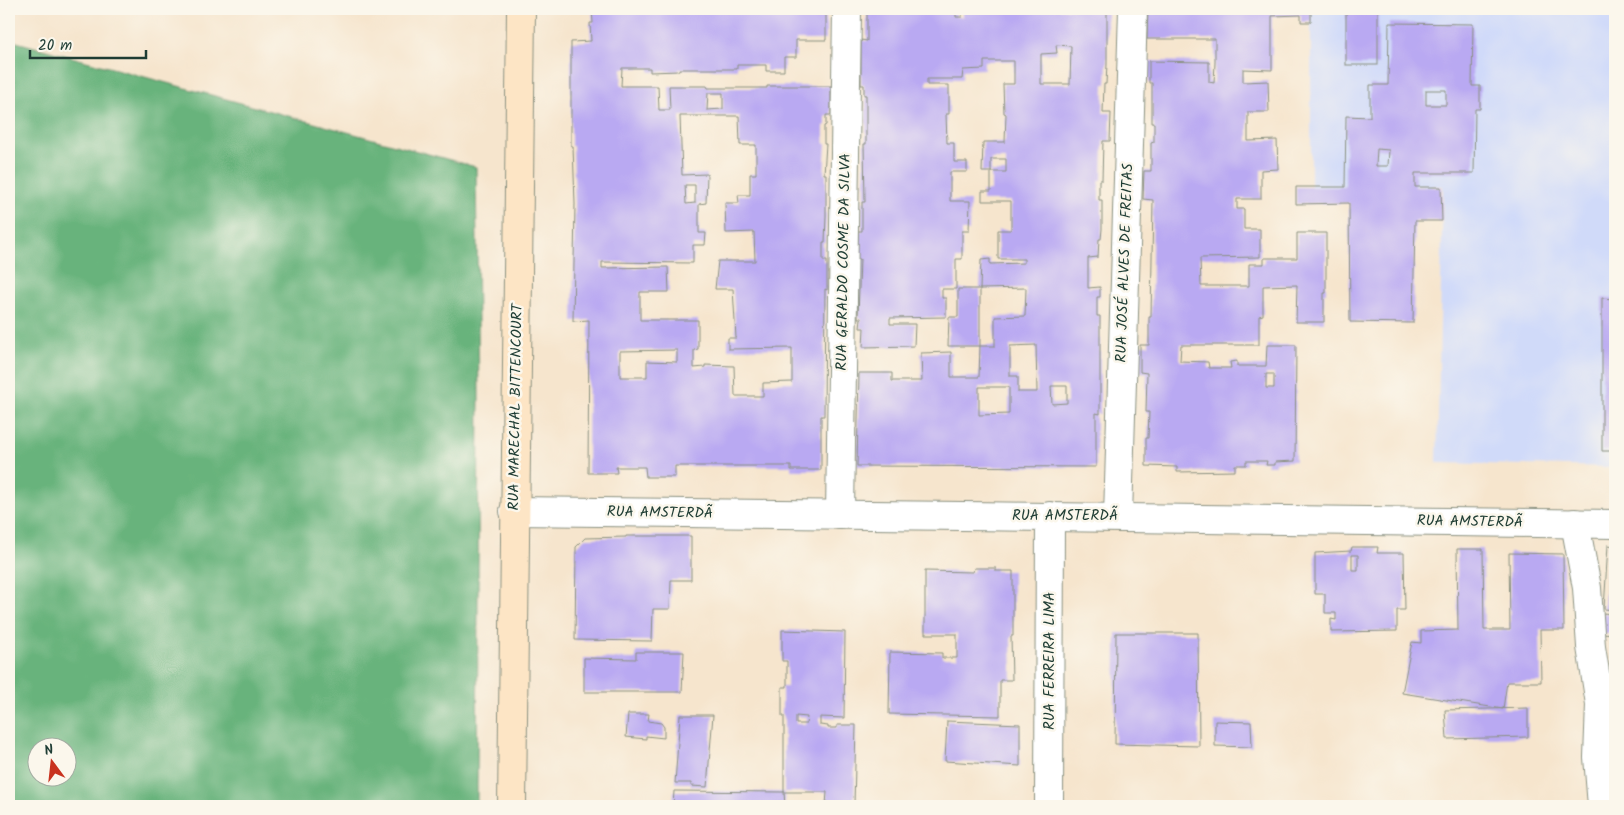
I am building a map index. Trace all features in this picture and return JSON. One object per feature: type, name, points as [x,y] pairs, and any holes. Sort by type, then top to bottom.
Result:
[{"type":"main road","name":"RUA MARECHAL BITTENCOURT","points":[[512,806],[521,9]]},
{"type":"street","name":"RUA GERALDO COSME DA SILVA","points":[[840,515],[847,9]]},
{"type":"street","name":"RUA JOSÉ ALVES DE FREITAS","points":[[1118,517],[1133,9]]},
{"type":"street","name":"RUA AMSTERDÃ","points":[[514,510],[1615,524]]},
{"type":"street","name":"RUA FERREIRA LIMA","points":[[1049,806],[1050,516]]},
{"type":"street","points":[[1576,523],[1587,588],[1591,647],[1600,704],[1598,757],[1602,806]]},
{"type":"shaded area","points":[[1311,9],[1615,9],[1615,467],[1437,463],[1443,186],[1311,187]]},
{"type":"green space","points":[[9,40],[476,167],[479,393],[477,806],[9,806]]},
{"type":"building","points":[[592,9],[826,9],[826,40],[796,40],[796,57],[784,57],[784,71],[766,71],[766,65],[737,65],[737,69],[679,69],[679,71],[650,72],[650,68],[622,68],[621,86],[658,86],[659,110],[670,110],[669,86],[767,88],[767,86],[831,86],[831,115],[826,115],[826,125],[824,126],[824,144],[826,144],[824,174],[826,174],[826,216],[823,261],[827,261],[827,290],[825,289],[824,416],[821,416],[821,470],[791,470],[791,466],[675,466],[675,477],[646,477],[645,467],[616,467],[617,473],[588,473],[589,320],[573,321],[575,204],[573,146],[571,146],[571,42],[591,41],[590,23],[593,23]],"holes":[[[708,93],[723,93],[723,109],[707,110]],[[680,116],[739,116],[740,145],[756,145],[756,174],[750,174],[750,195],[738,195],[739,203],[725,203],[726,233],[754,232],[755,261],[718,261],[715,289],[733,289],[736,338],[728,338],[728,349],[792,348],[792,382],[763,383],[763,396],[735,396],[734,366],[705,365],[705,367],[694,368],[694,350],[698,349],[698,320],[640,320],[640,292],[669,292],[668,267],[602,268],[602,262],[693,263],[693,245],[705,245],[706,233],[699,233],[699,204],[706,203],[707,174],[682,175]],[[685,185],[695,185],[695,203],[686,204]],[[677,350],[677,362],[647,361],[647,377],[620,377],[620,351]]]},
{"type":"building","points":[[867,9],[956,9],[956,17],[962,17],[962,9],[1107,9],[1107,64],[1103,113],[1111,113],[1110,141],[1103,141],[1102,180],[1099,180],[1099,200],[1102,200],[1102,229],[1101,239],[1099,239],[1098,257],[1088,258],[1088,288],[1100,287],[1100,297],[1097,297],[1097,316],[1100,316],[1100,414],[1096,413],[1096,467],[857,466],[859,373],[892,373],[892,381],[922,381],[921,353],[951,352],[951,377],[979,377],[980,346],[995,346],[995,317],[1025,316],[1026,288],[980,289],[981,260],[990,259],[990,264],[1024,263],[1024,259],[998,259],[998,230],[1011,230],[1011,201],[982,201],[982,191],[991,191],[991,172],[982,172],[983,142],[1005,142],[1006,114],[1004,113],[1003,84],[1014,84],[1014,61],[984,61],[984,69],[963,70],[962,79],[927,79],[927,85],[949,85],[949,114],[946,114],[947,143],[954,143],[954,162],[967,162],[967,172],[950,172],[950,201],[970,201],[969,231],[962,231],[962,259],[956,259],[956,289],[942,289],[942,298],[946,298],[946,317],[890,318],[890,324],[915,324],[914,346],[863,347],[864,328],[860,328],[861,318],[858,318],[860,259],[857,259],[858,231],[862,231],[862,202],[865,202],[864,144],[866,144],[866,95],[864,95],[864,85],[861,85],[861,40],[867,41]],"holes":[[[1056,45],[1071,46],[1070,84],[1041,84],[1041,54],[1057,53]],[[991,159],[1006,159],[1006,172],[991,172]],[[1036,345],[1037,392],[1018,392],[1018,376],[1010,376],[1010,346]],[[1051,386],[1067,386],[1067,403],[1052,404]],[[979,387],[1009,387],[1009,414],[979,415]]]},
{"type":"building","points":[[1148,9],[1311,9],[1311,22],[1301,22],[1301,15],[1272,16],[1272,70],[1243,69],[1243,82],[1268,81],[1269,112],[1248,112],[1248,141],[1277,140],[1278,169],[1261,170],[1261,199],[1237,199],[1237,209],[1244,209],[1244,229],[1260,229],[1260,257],[1200,258],[1201,286],[1249,286],[1249,264],[1264,264],[1264,258],[1297,258],[1297,233],[1326,233],[1324,322],[1296,322],[1297,285],[1263,286],[1263,315],[1259,316],[1259,345],[1181,345],[1180,361],[1208,362],[1209,368],[1231,368],[1230,362],[1237,361],[1237,366],[1266,366],[1267,345],[1296,345],[1295,461],[1275,462],[1275,465],[1266,465],[1267,461],[1246,461],[1246,465],[1235,465],[1235,471],[1177,472],[1177,467],[1146,466],[1146,438],[1148,438],[1149,412],[1146,412],[1147,373],[1140,372],[1140,345],[1149,345],[1149,317],[1151,317],[1153,200],[1143,199],[1144,171],[1151,171],[1151,143],[1154,142],[1152,83],[1149,83],[1149,61],[1209,62],[1209,82],[1214,83],[1215,62],[1215,39],[1147,39]],"holes":[[[1266,374],[1274,374],[1274,388],[1266,388]]]},
{"type":"building","points":[[1346,9],[1378,9],[1378,65],[1346,65]]},
{"type":"building","points":[[1389,23],[1473,24],[1472,86],[1480,86],[1480,109],[1475,109],[1474,173],[1415,173],[1415,187],[1441,187],[1442,221],[1415,221],[1413,323],[1350,322],[1349,203],[1296,204],[1296,187],[1345,187],[1346,116],[1370,117],[1370,85],[1388,85]],"holes":[[[1426,90],[1446,90],[1446,105],[1426,105]],[[1377,149],[1389,150],[1388,166],[1376,166]]]},
{"type":"building","points":[[958,289],[980,289],[980,346],[948,346],[949,317],[958,317]]},
{"type":"building","points":[[1602,298],[1615,299],[1615,451],[1602,451]]},
{"type":"building","points":[[691,536],[691,580],[671,580],[670,609],[653,609],[652,641],[575,640],[576,547],[585,538]]},
{"type":"building","points":[[1608,545],[1615,546],[1615,610],[1604,609]]},
{"type":"building","points":[[1352,547],[1378,547],[1377,553],[1404,553],[1405,610],[1397,610],[1397,631],[1331,632],[1331,619],[1336,620],[1336,613],[1325,613],[1325,594],[1315,594],[1315,553],[1351,551]],"holes":[[[1352,555],[1358,555],[1358,570],[1352,570]]]},
{"type":"building","points":[[1457,549],[1483,549],[1484,630],[1510,630],[1509,553],[1563,554],[1564,630],[1540,630],[1541,682],[1507,682],[1503,709],[1402,693],[1412,642],[1421,643],[1421,631],[1458,630]]},
{"type":"building","points":[[974,568],[996,568],[996,571],[1013,571],[1012,680],[1000,680],[1000,716],[889,714],[890,652],[942,653],[942,658],[957,658],[957,634],[925,634],[925,571],[973,572]]},
{"type":"building","points":[[1602,613],[1615,614],[1615,634],[1602,633]]},
{"type":"building","points":[[782,630],[845,632],[844,718],[820,717],[820,725],[828,726],[828,728],[837,728],[837,725],[856,725],[854,805],[826,805],[827,792],[784,792],[782,687],[787,687],[787,661],[782,661]],"holes":[[[796,716],[807,717],[806,724],[796,724]]]},
{"type":"building","points":[[1116,633],[1198,633],[1199,746],[1115,744]]},
{"type":"building","points":[[636,652],[684,652],[682,692],[584,692],[584,658],[636,659]]},
{"type":"building","points":[[1528,708],[1528,737],[1447,739],[1445,710]]},
{"type":"building","points":[[628,714],[649,714],[648,721],[661,723],[664,727],[664,738],[646,736],[646,739],[626,737]]},
{"type":"building","points":[[680,715],[713,715],[707,787],[691,786],[691,783],[675,783]]},
{"type":"building","points":[[947,721],[1020,724],[1020,766],[945,761]]},
{"type":"building","points":[[1215,721],[1251,722],[1252,747],[1215,746]]},
{"type":"building","points":[[1607,723],[1615,723],[1615,754],[1610,754]]},
{"type":"building","points":[[674,791],[784,792],[785,806],[673,806]]}]
